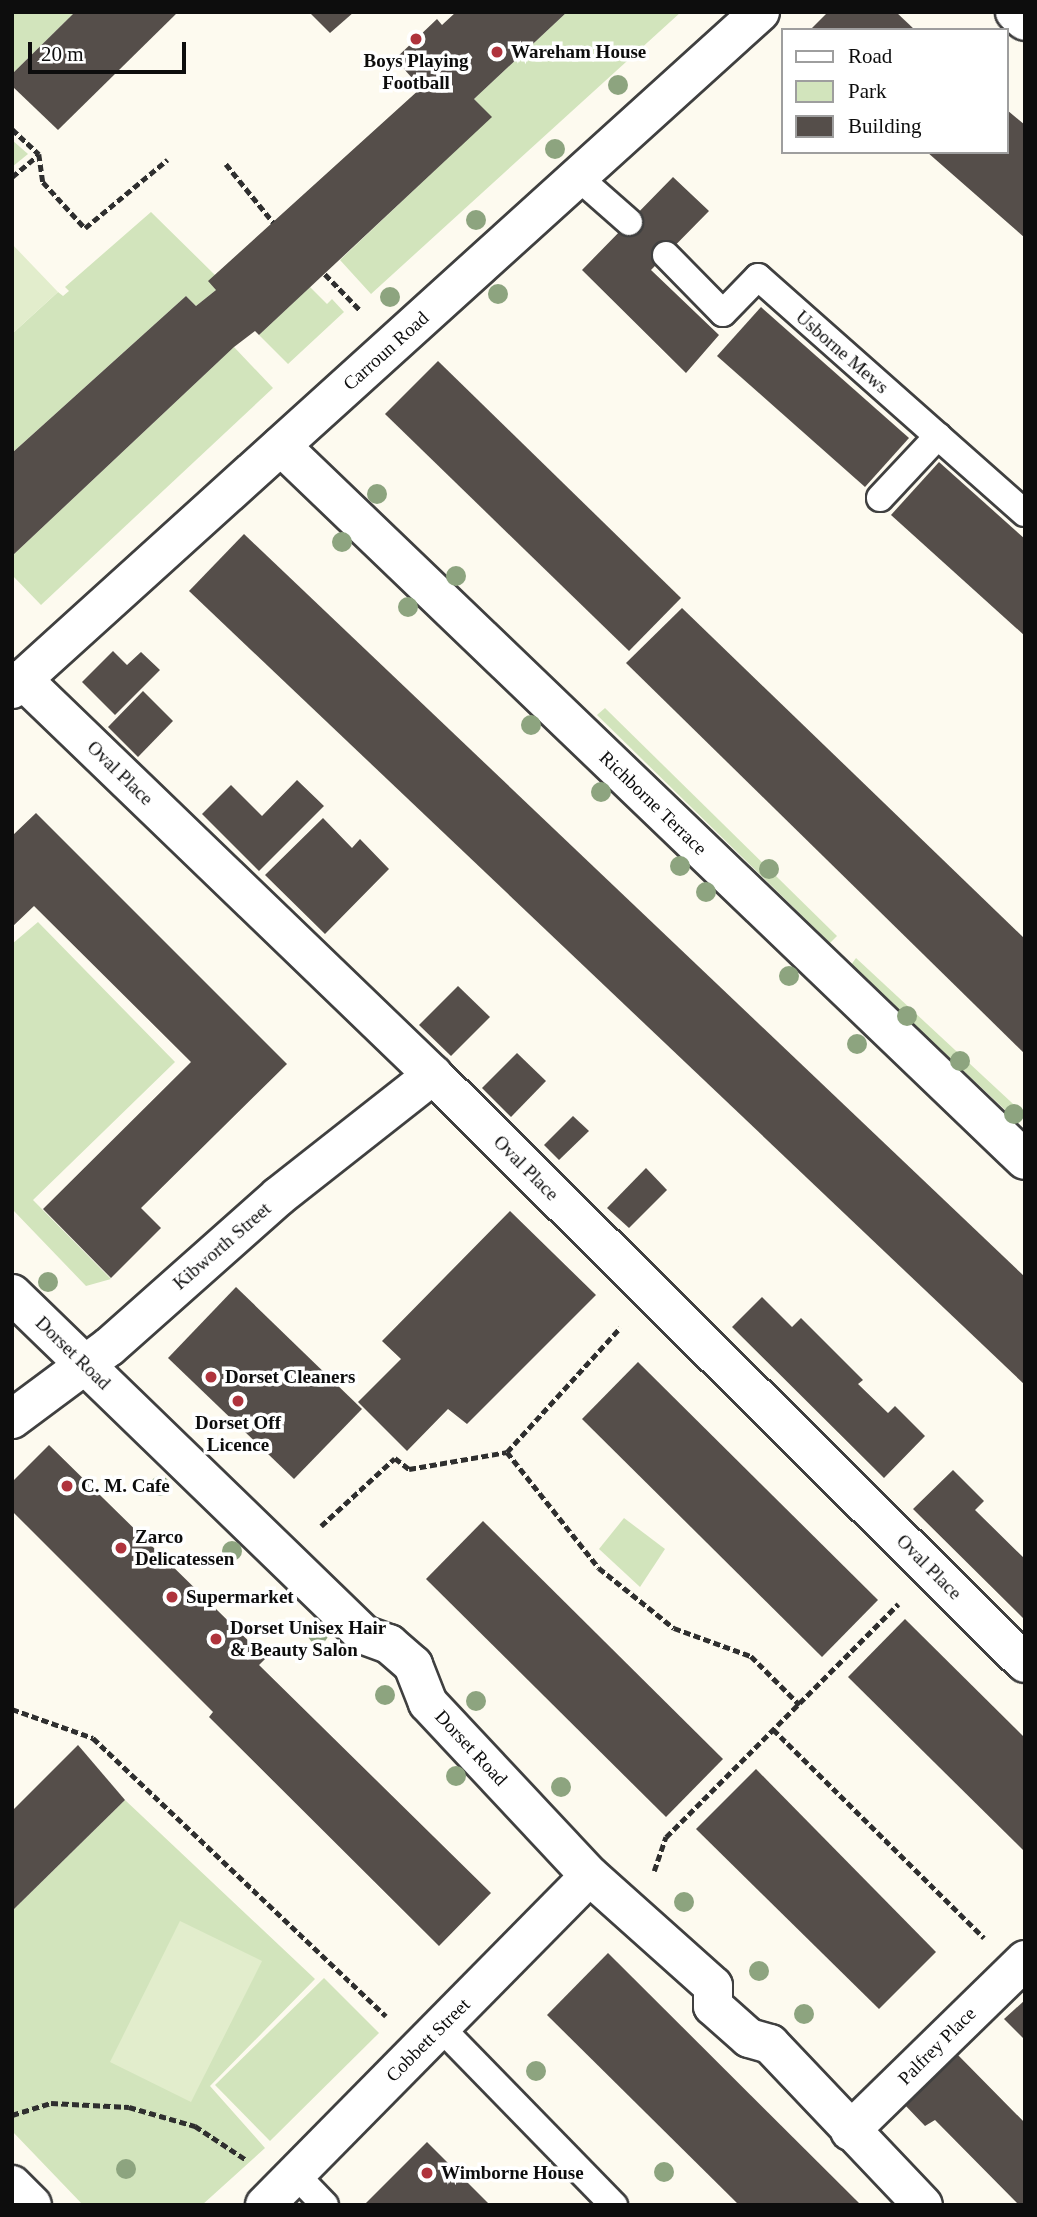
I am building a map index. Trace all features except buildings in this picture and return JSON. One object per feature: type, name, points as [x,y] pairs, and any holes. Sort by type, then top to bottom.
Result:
[{"type":"street","name":"Carroun Road","points":[[17,684],[760,12]]},
{"type":"street","points":[[1015,12],[1025,21]]},
{"type":"street","name":"Richborne Terrace","points":[[281,446],[1025,1160]]},
{"type":"street","name":"Oval Place","points":[[17,684],[433,1075],[1025,1663]]},
{"type":"street","name":"Kibworth Street","points":[[12,1419],[85,1365],[279,1196],[433,1075]]},
{"type":"street","name":"Dorset Road","points":[[12,1294],[364,1635],[389,1644],[412,1665],[428,1703],[590,1876],[713,1986],[713,2007],[749,2038],[770,2044],[923,2205]]},
{"type":"street","name":"Cobbett Street","points":[[280,2189],[590,1876]]},
{"type":"street","name":"Palfrey Place","points":[[850,2131],[1020,1964]]},
{"type":"street","points":[[12,2185],[32,2205]]},
{"type":"lane","points":[[578,177],[629,222]]},
{"type":"lane","name":"Usborne Mews","points":[[666,255],[723,313],[758,277],[1025,513]]},
{"type":"lane","points":[[880,498],[938,436]]},
{"type":"lane","points":[[430,2038],[614,2205]]},
{"type":"lane","points":[[280,2189],[325,2205]]},
{"type":"path","points":[[12,129],[39,154],[43,182],[85,228],[167,160]]},
{"type":"path","points":[[12,177],[39,154]]},
{"type":"path","points":[[226,164],[244,192],[273,222]]},
{"type":"path","points":[[312,1534],[395,1458],[409,1469],[507,1452],[651,1294]]},
{"type":"path","points":[[507,1452],[599,1567],[674,1628],[751,1656],[800,1705]]},
{"type":"path","points":[[653,1872],[666,1838],[932,1570]]},
{"type":"path","points":[[12,1709],[93,1738],[430,2038]]},
{"type":"path","points":[[773,1729],[1020,1964]]},
{"type":"path","points":[[12,2115],[51,2103],[129,2107],[195,2126],[228,2143],[280,2189]]},
{"type":"green space","points":[[12,12],[75,12],[12,74]]},
{"type":"green space","points":[[567,12],[681,12],[371,294],[340,260],[491,117],[474,99]]},
{"type":"green space","points":[[12,140],[28,154],[12,167]]},
{"type":"green space","points":[[151,212],[215,275],[216,290],[196,306],[186,296],[12,453],[12,334],[58,292],[63,296],[69,291],[65,287]]},
{"type":"green space","points":[[12,244],[58,292],[12,334]]},
{"type":"green space","points":[[310,287],[327,304],[332,299],[344,312],[288,364],[259,335]]},
{"type":"green space","points":[[234,347],[273,388],[41,605],[12,575],[12,556]]},
{"type":"green space","points":[[605,708],[837,936],[830,943],[597,715]]},
{"type":"green space","points":[[38,922],[175,1062],[33,1200],[111,1279],[86,1286],[12,1209],[12,944]]},
{"type":"green space","points":[[856,958],[1025,1115],[1019,1123],[851,965]]},
{"type":"green space","points":[[624,1518],[665,1549],[640,1587],[599,1549]]},
{"type":"green space","points":[[125,1800],[315,1979],[210,2086],[265,2148],[202,2205],[83,2205],[12,2131],[12,1911]]},
{"type":"green space","points":[[180,1921],[262,1961],[191,2102],[110,2062]]},
{"type":"green space","points":[[324,1978],[379,2033],[270,2141],[215,2085]]},
{"type":"place","name":"Boys Playing Football","points":[[416,39]]},
{"type":"place","name":"Wareham House","points":[[497,52]]},
{"type":"place","name":"Dorset Cleaners","points":[[211,1377]]},
{"type":"place","name":"Dorset Off Licence","points":[[238,1401]]},
{"type":"place","name":"C. M. Cafe","points":[[67,1486]]},
{"type":"place","name":"Zarco Delicatessen","points":[[121,1548]]},
{"type":"place","name":"Supermarket","points":[[172,1597]]},
{"type":"place","name":"Dorset Unisex Hair & Beauty Salon","points":[[216,1639]]},
{"type":"place","name":"Wimborne House","points":[[427,2173]]}]
